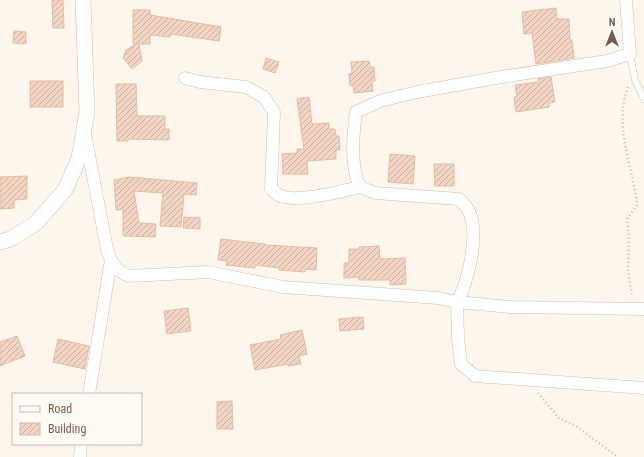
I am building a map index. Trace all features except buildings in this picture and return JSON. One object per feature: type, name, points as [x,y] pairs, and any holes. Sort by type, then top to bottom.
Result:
[{"type":"street","points":[[0,242],[10,239],[35,224],[65,190],[79,158],[87,112],[82,0]]},
{"type":"street","points":[[360,187],[355,177],[354,140],[356,112],[380,101],[417,92],[607,60],[630,54],[626,0]]},
{"type":"street","points":[[185,78],[200,82],[246,87],[264,97],[274,112],[271,189],[279,195],[294,198],[325,195],[360,187],[375,193],[459,199],[466,206],[471,216],[473,228],[472,249],[464,287],[457,302],[458,339],[461,364],[475,376],[644,388]]},
{"type":"street","points":[[84,131],[111,260],[89,393]]},
{"type":"street","points":[[111,260],[119,272],[129,276],[208,272],[283,287],[438,298],[457,302],[511,307],[638,309]]},
{"type":"street","points":[[80,457],[81,445]]},
{"type":"lane","points":[[630,54],[632,69],[644,99]]},
{"type":"path","points":[[632,69],[623,100],[622,119],[623,141],[637,206],[627,219],[629,237],[628,270],[638,309]]},
{"type":"path","points":[[526,379],[559,418],[577,427],[618,457]]}]
